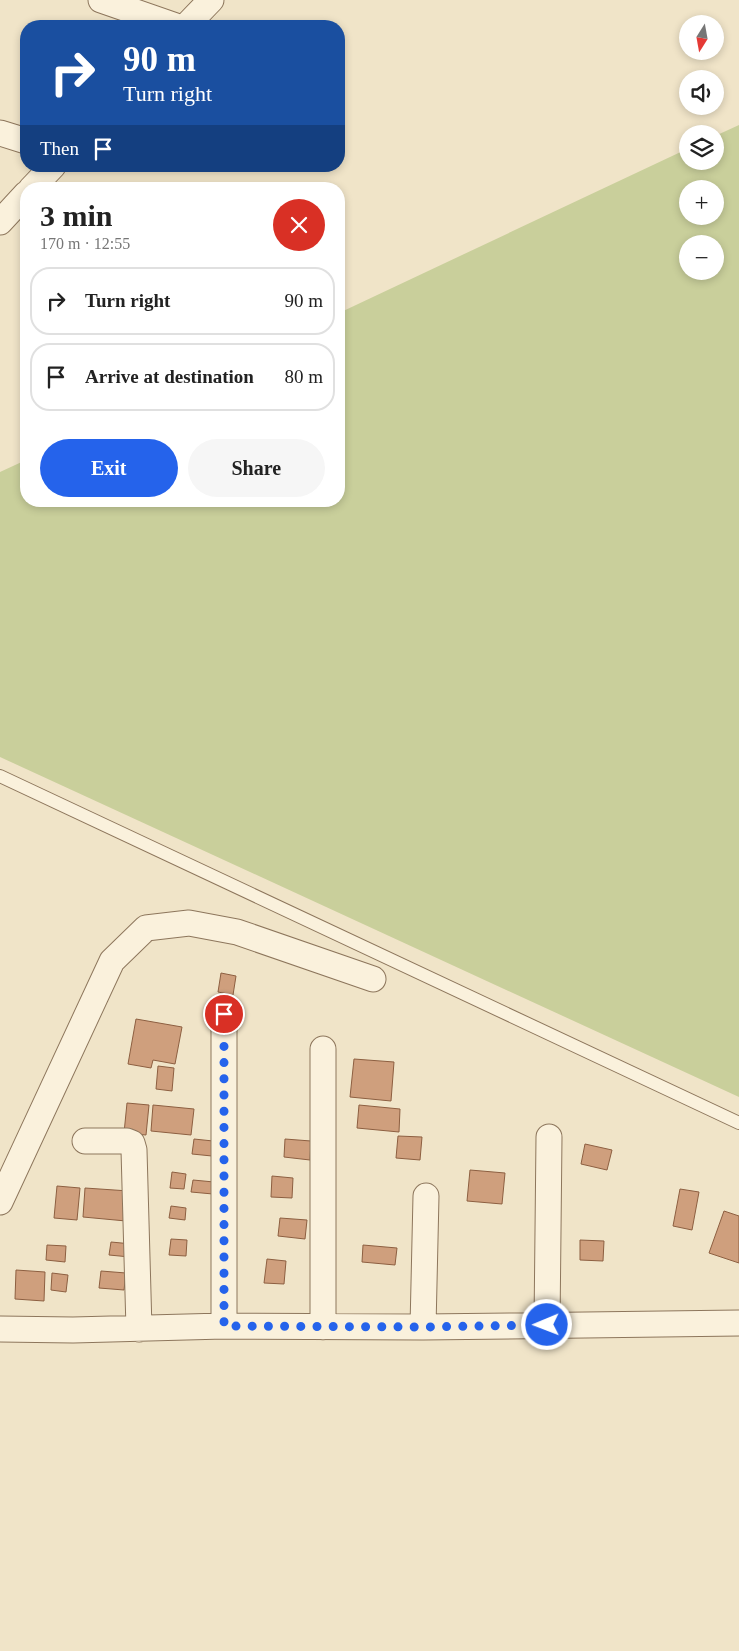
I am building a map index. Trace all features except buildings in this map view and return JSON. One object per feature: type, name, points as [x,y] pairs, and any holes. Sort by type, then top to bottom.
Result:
[{"type":"street","points":[[101,0],[159,20]]},
{"type":"street","points":[[192,20],[211,0]]},
{"type":"street","points":[[0,133],[20,139]]},
{"type":"street","points":[[38,182],[48,172]]},
{"type":"street","points":[[0,222],[20,200]]},
{"type":"street","points":[[0,1202],[112,960],[146,928],[189,923],[237,932],[372,979]]},
{"type":"street","points":[[224,1014],[224,1326]]},
{"type":"street","points":[[323,1049],[323,1327]]},
{"type":"street","points":[[547,1325],[549,1137]]},
{"type":"street","points":[[86,1141],[127,1141],[132,1143],[134,1150],[139,1329]]},
{"type":"street","points":[[423,1327],[426,1196]]},
{"type":"street","points":[[0,1329],[739,1323]]},
{"type":"lane","points":[[0,776],[739,1123]]},
{"type":"green space","points":[[739,125],[739,1097],[0,757],[0,472],[20,463],[20,507],[345,507],[345,310],[679,153],[679,170],[724,170],[724,132]]},
{"type":"route","points":[[224,1014],[224,1326],[423,1327],[547,1325]]}]
